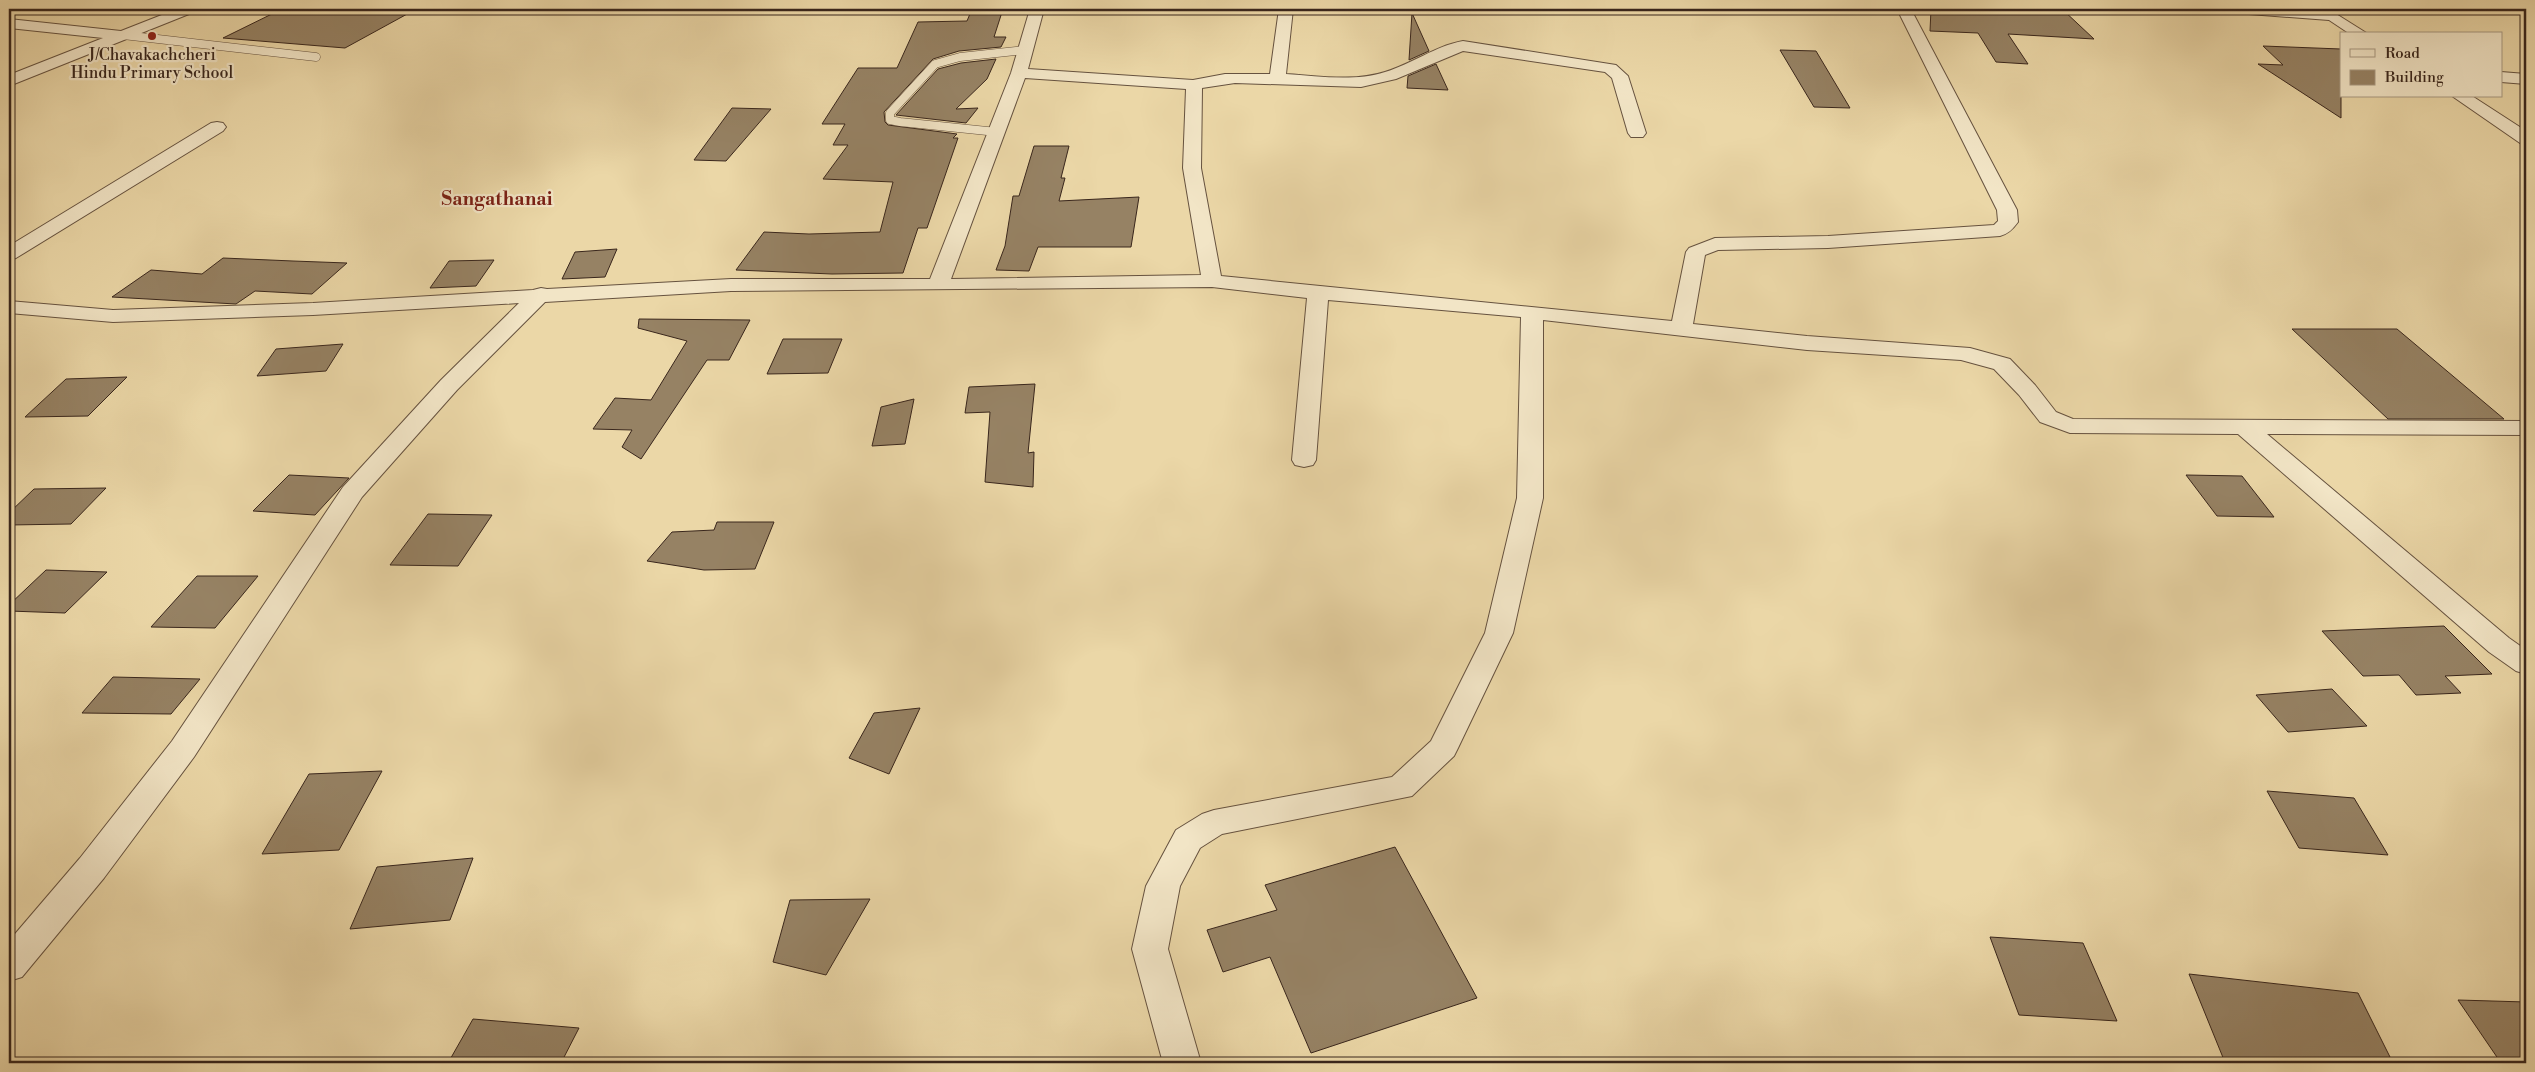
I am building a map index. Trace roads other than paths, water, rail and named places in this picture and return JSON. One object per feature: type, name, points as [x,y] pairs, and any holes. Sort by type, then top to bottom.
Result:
[{"type":"street","points":[[9,81],[189,9]]},
{"type":"street","points":[[938,285],[1019,73],[1038,9]]},
{"type":"street","points":[[1277,78],[1286,9]]},
{"type":"street","points":[[1681,329],[1696,252],[1715,244],[1828,242],[2000,230],[2008,222],[2007,210],[1907,15],[1907,9]]},
{"type":"street","points":[[2236,9],[2333,16],[2358,32]]},
{"type":"street","points":[[9,23],[123,35]]},
{"type":"street","points":[[1019,73],[1194,85],[1206,80],[1227,78],[1361,82],[1390,76],[1452,48],[1479,48],[1610,68],[1620,76],[1636,133]]},
{"type":"street","points":[[2502,77],[2526,78]]},
{"type":"street","points":[[1194,85],[1192,168],[1199,217],[1212,281]]},
{"type":"street","points":[[2463,98],[2526,138]]},
{"type":"street","points":[[9,254],[217,127]]},
{"type":"street","points":[[9,307],[113,316],[313,309],[541,294],[731,285],[938,285],[1212,281],[1318,293],[1532,312],[1807,343],[1962,352],[2002,364],[2027,390],[2048,417],[2070,426],[2526,428]]},
{"type":"street","points":[[1304,460],[1318,293]]},
{"type":"street","points":[[9,966],[92,868],[183,749],[352,492],[450,385],[541,294]]},
{"type":"street","points":[[1182,1063],[1150,949],[1162,886],[1188,839],[1214,823],[1401,788],[1443,748],[1499,633],[1530,498],[1532,312]]},
{"type":"street","points":[[2243,426],[2499,645],[2526,664]]},
{"type":"lane","points":[[123,35],[316,57]]},
{"type":"lane","points":[[996,132],[900,122],[890,120],[890,113],[935,64],[960,57],[1025,50]]},
{"type":"place","name":"J/Chavakachcheri Hindu Primary School","points":[[152,36]]},
{"type":"district","name":"Sangathanai","points":[[497,198]]}]
